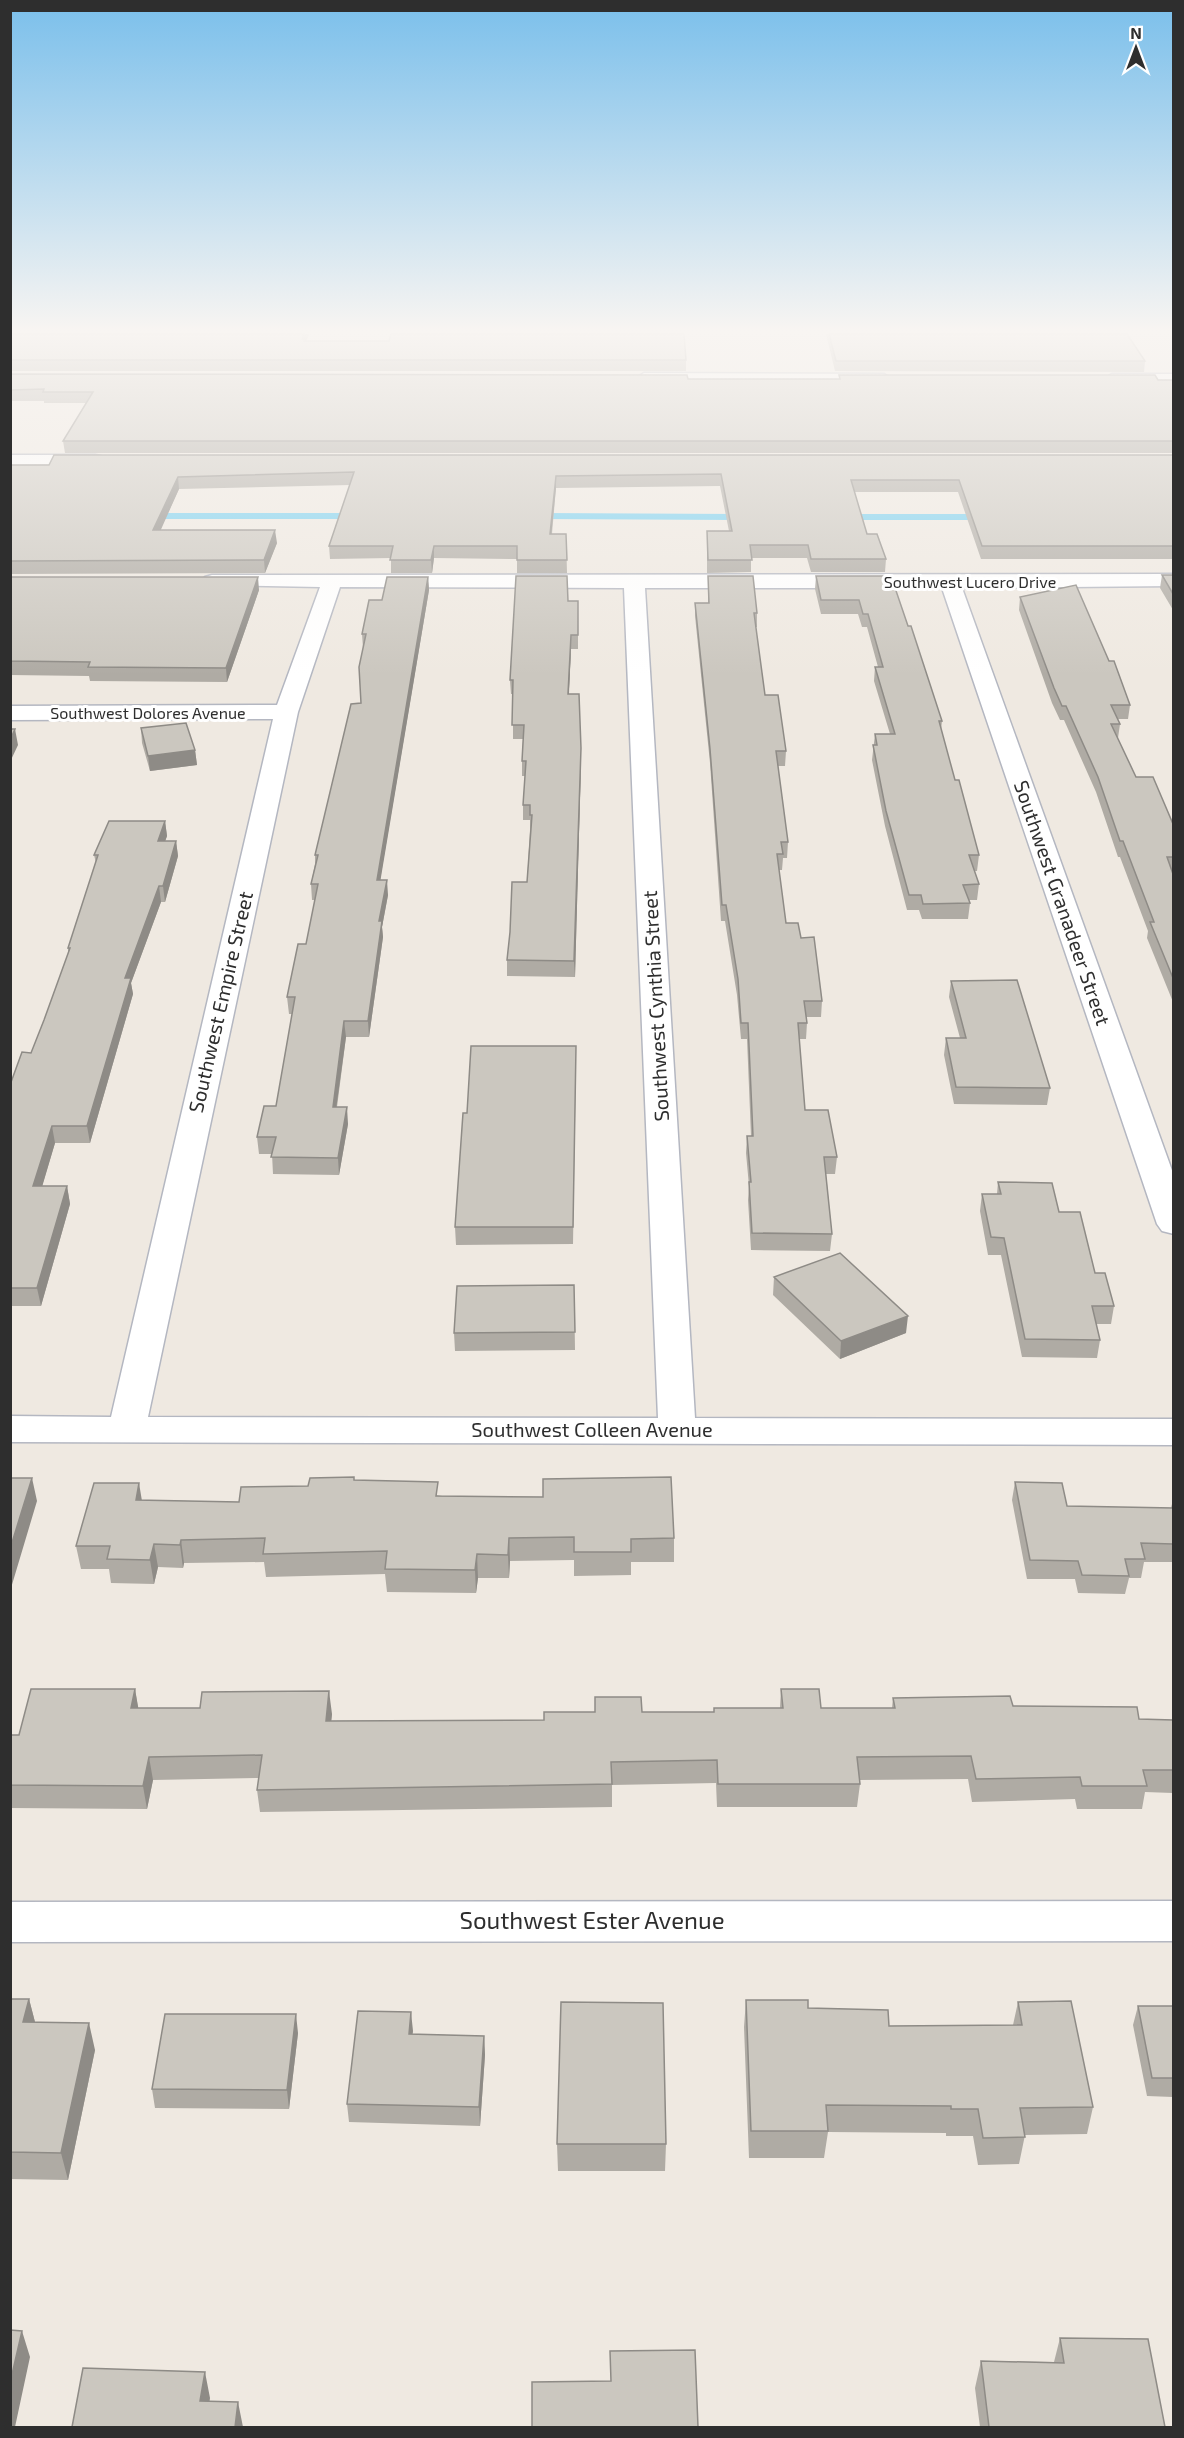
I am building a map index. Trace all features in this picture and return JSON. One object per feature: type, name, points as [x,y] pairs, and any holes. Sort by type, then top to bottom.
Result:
[{"type":"street","points":[[10,460],[118,460]]},
{"type":"street","name":"Southwest Lucero Drive","points":[[189,581],[1173,580]]},
{"type":"street","name":"Southwest Empire Street","points":[[127,1428],[286,712],[332,581]]},
{"type":"street","name":"Southwest Cynthia Street","points":[[634,582],[677,1430]]},
{"type":"street","name":"Southwest Granadeer Street","points":[[950,582],[1173,1224]]},
{"type":"street","name":"Southwest Dolores Avenue","points":[[10,713],[286,712]]},
{"type":"street","name":"Southwest Colleen Avenue","points":[[10,1429],[1173,1432]]},
{"type":"street","name":"Southwest Ester Avenue","points":[[10,1922],[1173,1921]]},
{"type":"building","points":[[54,455],[1173,455],[1173,546],[982,546],[959,480],[851,480],[867,534],[877,534],[886,559],[811,559],[808,545],[750,545],[752,560],[708,560],[707,531],[732,531],[721,474],[556,476],[550,534],[566,534],[567,560],[517,560],[517,546],[434,546],[431,560],[390,560],[393,546],[329,546],[354,472],[178,477],[153,530],[275,530],[264,560],[10,561],[10,465],[49,465]]},
{"type":"building","points":[[1162,575],[1173,575],[1173,594]]},
{"type":"building","points":[[516,576],[567,576],[568,601],[578,601],[578,635],[571,635],[568,694],[579,694],[581,748],[574,961],[507,960],[512,882],[527,882],[532,815],[530,815],[530,805],[523,805],[526,761],[522,761],[524,725],[512,725],[513,680],[510,680]]},
{"type":"building","points":[[708,576],[753,576],[757,613],[754,613],[765,695],[778,695],[786,751],[776,751],[788,842],[781,842],[783,854],[777,854],[786,923],[798,923],[801,938],[814,937],[822,1001],[804,1001],[807,1023],[798,1023],[805,1110],[828,1110],[837,1157],[824,1157],[832,1234],[752,1233],[747,1136],[753,1136],[748,1023],[741,1023],[738,979],[726,905],[722,905],[710,749],[695,603],[709,603]]},
{"type":"building","points":[[816,576],[891,576],[908,626],[911,626],[942,721],[939,721],[955,780],[959,780],[979,855],[969,855],[979,884],[963,885],[970,903],[923,904],[921,895],[909,895],[886,811],[873,745],[877,745],[875,734],[895,734],[875,667],[883,667],[868,614],[863,614],[859,600],[821,600]]},
{"type":"building","points":[[10,577],[258,577],[226,668],[88,667],[90,662],[10,661]]},
{"type":"building","points":[[387,577],[428,577],[377,880],[387,880],[379,921],[382,921],[368,1021],[344,1021],[333,1107],[347,1107],[338,1158],[271,1157],[276,1137],[257,1137],[264,1106],[276,1106],[295,997],[287,997],[298,944],[306,944],[318,884],[311,884],[318,855],[315,855],[351,704],[361,703],[359,667],[366,634],[362,634],[369,600],[382,600]]},
{"type":"building","points":[[1076,585],[1109,661],[1114,661],[1130,705],[1111,705],[1120,724],[1111,724],[1136,777],[1153,777],[1173,824],[1173,857],[1167,857],[1173,874],[1173,978],[1150,922],[1154,922],[1123,841],[1120,841],[1098,777],[1066,706],[1062,706],[1054,688],[1020,597]]},
{"type":"building","points":[[186,723],[195,750],[148,756],[141,728]]},
{"type":"building","points":[[10,729],[15,729],[10,740]]},
{"type":"building","points":[[109,821],[165,821],[158,841],[176,841],[163,886],[159,886],[125,978],[131,978],[87,1126],[52,1126],[33,1186],[67,1186],[37,1288],[10,1288],[10,1085],[22,1052],[31,1053],[44,1020],[70,948],[68,948],[98,855],[94,855]]},
{"type":"building","points":[[1017,980],[1050,1088],[956,1087],[946,1038],[966,1038],[951,981]]},
{"type":"building","points":[[471,1046],[576,1046],[573,1227],[455,1227],[463,1113],[467,1113]]},
{"type":"building","points":[[998,1182],[1052,1183],[1059,1212],[1080,1212],[1095,1273],[1105,1273],[1114,1306],[1092,1306],[1100,1340],[1025,1339],[1004,1238],[991,1237],[982,1194],[1001,1194]]},
{"type":"building","points":[[840,1253],[908,1316],[841,1341],[774,1277]]},
{"type":"building","points":[[574,1285],[575,1332],[454,1333],[457,1286]]},
{"type":"building","points":[[354,1477],[354,1480],[438,1482],[436,1496],[543,1497],[543,1479],[671,1477],[674,1538],[631,1539],[631,1552],[574,1552],[574,1537],[509,1538],[508,1555],[477,1554],[475,1570],[385,1569],[387,1551],[263,1554],[265,1538],[181,1540],[180,1545],[154,1544],[150,1560],[107,1559],[110,1546],[76,1546],[94,1483],[139,1483],[136,1500],[239,1502],[241,1487],[308,1486],[310,1478]]},
{"type":"building","points":[[10,1478],[32,1478],[10,1549]]},
{"type":"building","points":[[1015,1482],[1062,1483],[1067,1506],[1173,1508],[1173,1544],[1141,1543],[1145,1559],[1125,1559],[1129,1576],[1082,1575],[1078,1561],[1030,1560]]},
{"type":"building","points":[[31,1689],[135,1689],[131,1708],[200,1708],[202,1692],[329,1691],[326,1721],[544,1720],[544,1712],[595,1712],[595,1697],[641,1697],[642,1712],[714,1712],[714,1708],[783,1708],[781,1689],[819,1689],[821,1708],[895,1708],[893,1698],[1010,1696],[1013,1706],[1137,1707],[1139,1719],[1173,1720],[1173,1770],[1143,1770],[1147,1786],[1082,1786],[1080,1777],[976,1779],[971,1756],[857,1757],[860,1784],[718,1784],[717,1760],[611,1762],[612,1784],[257,1790],[262,1755],[149,1757],[143,1786],[10,1785],[10,1735],[19,1735]]},
{"type":"building","points":[[10,1999],[29,1999],[23,2022],[89,2023],[61,2153],[10,2152]]},
{"type":"building","points":[[746,2000],[808,2000],[808,2008],[888,2010],[889,2026],[1022,2025],[1018,2002],[1071,2001],[1093,2107],[1020,2108],[1025,2137],[983,2138],[978,2109],[951,2109],[951,2106],[826,2105],[828,2131],[751,2131]]},
{"type":"building","points":[[561,2002],[663,2003],[666,2144],[557,2144]]},
{"type":"building","points":[[1138,2006],[1173,2006],[1173,2078],[1152,2078]]},
{"type":"building","points":[[358,2011],[411,2012],[409,2034],[484,2036],[479,2107],[347,2104]]},
{"type":"building","points":[[165,2014],[296,2014],[287,2090],[152,2089]]},
{"type":"building","points":[[10,2330],[22,2331],[10,2383]]},
{"type":"building","points":[[1060,2338],[1148,2339],[1165,2427],[989,2427],[981,2361],[1064,2363]]},
{"type":"building","points":[[695,2350],[698,2427],[532,2427],[532,2382],[611,2381],[610,2351]]},
{"type":"building","points":[[83,2368],[205,2372],[200,2401],[238,2402],[235,2427],[72,2427]]},
{"type":"waterway","points":[[154,516],[351,516]]},
{"type":"waterway","points":[[541,516],[738,517]]},
{"type":"waterway","points":[[850,517],[978,517]]}]
